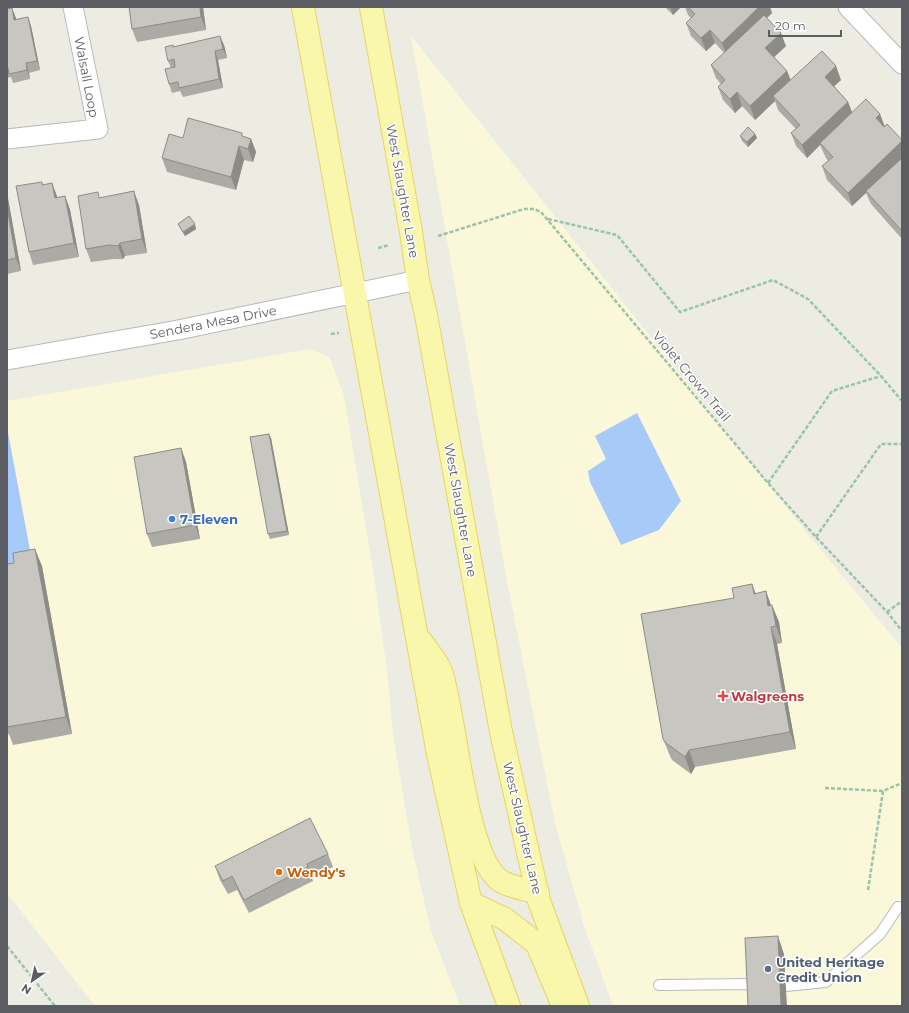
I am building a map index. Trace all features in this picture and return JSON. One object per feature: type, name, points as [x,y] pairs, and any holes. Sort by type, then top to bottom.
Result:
[{"type":"main road","points":[[303,7],[356,293],[438,754],[471,903],[509,1006]]},
{"type":"main road","name":"West Slaughter Lane","points":[[371,7],[411,232],[418,280],[426,316],[501,732],[539,901],[578,1006]]},
{"type":"main road","points":[[416,633],[442,673],[466,797],[478,844],[488,866],[498,880],[521,889],[538,893]]},
{"type":"main road","points":[[471,903],[505,919],[537,944],[563,1006]]},
{"type":"street","name":"Walsall Loop","points":[[7,139],[98,129],[73,7]]},
{"type":"street","points":[[848,7],[902,64]]},
{"type":"street","name":"Sendera Mesa Drive","points":[[7,360],[178,330],[418,280]]},
{"type":"lane","points":[[659,985],[752,984],[786,986],[826,982],[880,934],[898,907]]},
{"type":"path","name":"Violet Crown Trail","points":[[438,236],[524,209],[534,209],[541,212],[768,482],[816,537],[887,612],[902,631]]},
{"type":"path","points":[[548,219],[617,235],[680,312],[773,280],[808,299],[881,376],[902,401]]},
{"type":"path","points":[[768,482],[832,391],[881,376]]},
{"type":"path","points":[[816,537],[882,444],[902,444]]},
{"type":"path","points":[[887,612],[902,601]]},
{"type":"path","points":[[825,788],[883,791],[902,783]]},
{"type":"path","points":[[868,890],[883,791]]},
{"type":"path","points":[[7,946],[55,1006]]},
{"type":"shaded area","points":[[411,36],[811,538],[902,648],[902,1006],[613,1006],[584,926],[555,823],[508,586]]},
{"type":"shaded area","points":[[311,349],[330,358],[344,396],[374,577],[387,670],[393,735],[412,848],[431,931],[460,1006],[95,1006],[7,893],[7,401]]},
{"type":"water","points":[[637,413],[681,501],[659,530],[621,545],[590,482],[588,471],[606,459],[595,436]]},
{"type":"water","points":[[7,427],[33,566],[7,571]]},
{"type":"building","points":[[129,7],[200,7],[201,17],[132,29]]},
{"type":"building","points":[[688,7],[759,7],[722,43],[710,30],[701,38],[686,23],[695,14]]},
{"type":"building","points":[[12,8],[14,20],[28,17],[37,61],[26,63],[27,70],[9,74],[7,68],[7,9]]},
{"type":"building","points":[[764,15],[781,33],[765,48],[787,71],[750,106],[737,92],[730,99],[718,87],[725,80],[711,65]]},
{"type":"building","points":[[220,36],[223,49],[215,51],[219,79],[179,88],[178,82],[169,84],[165,69],[175,67],[174,59],[168,61],[165,47],[173,45],[173,47]]},
{"type":"building","points":[[822,51],[836,66],[825,77],[848,102],[802,145],[791,133],[800,125],[773,96]]},
{"type":"building","points":[[866,99],[880,114],[876,118],[884,127],[887,124],[902,141],[848,193],[822,166],[833,157],[820,143]]},
{"type":"building","points":[[188,118],[242,133],[242,136],[251,139],[248,149],[239,146],[231,177],[162,158],[169,134],[183,138]]},
{"type":"building","points":[[748,127],[755,134],[747,142],[740,136]]},
{"type":"building","points":[[902,158],[902,231],[866,191]]},
{"type":"building","points":[[42,182],[42,185],[52,183],[55,198],[65,196],[74,243],[29,252],[16,186]]},
{"type":"building","points":[[134,191],[142,239],[120,243],[118,246],[109,245],[86,249],[78,196],[98,192],[99,198]]},
{"type":"building","points":[[7,207],[16,258],[7,260]]},
{"type":"building","points":[[189,216],[195,224],[183,232],[178,224]]},
{"type":"building","name":"7-Eleven","points":[[269,434],[287,531],[268,534],[250,437]]},
{"type":"building","name":"7-Eleven","points":[[181,448],[195,525],[147,534],[134,457]]},
{"type":"building","points":[[35,549],[66,717],[7,727],[7,564],[14,563],[13,553]]},
{"type":"building","name":"Walgreens","points":[[752,584],[754,594],[766,591],[768,606],[772,605],[776,626],[771,627],[790,732],[689,750],[685,757],[663,739],[641,614],[734,598],[732,588]]},
{"type":"building","name":"Wendy's","points":[[310,818],[328,854],[307,864],[308,867],[244,900],[232,876],[223,881],[215,866]]},
{"type":"building","name":"United Heritage Credit Union","points":[[778,936],[781,1006],[748,1006],[745,938]]},
{"type":"place","name":"7-Eleven","points":[[172,519]]},
{"type":"place","name":"Walgreens","points":[[723,696]]},
{"type":"place","name":"Wendy's","points":[[279,872]]},
{"type":"place","name":"United Heritage Credit Union","points":[[768,969]]}]
